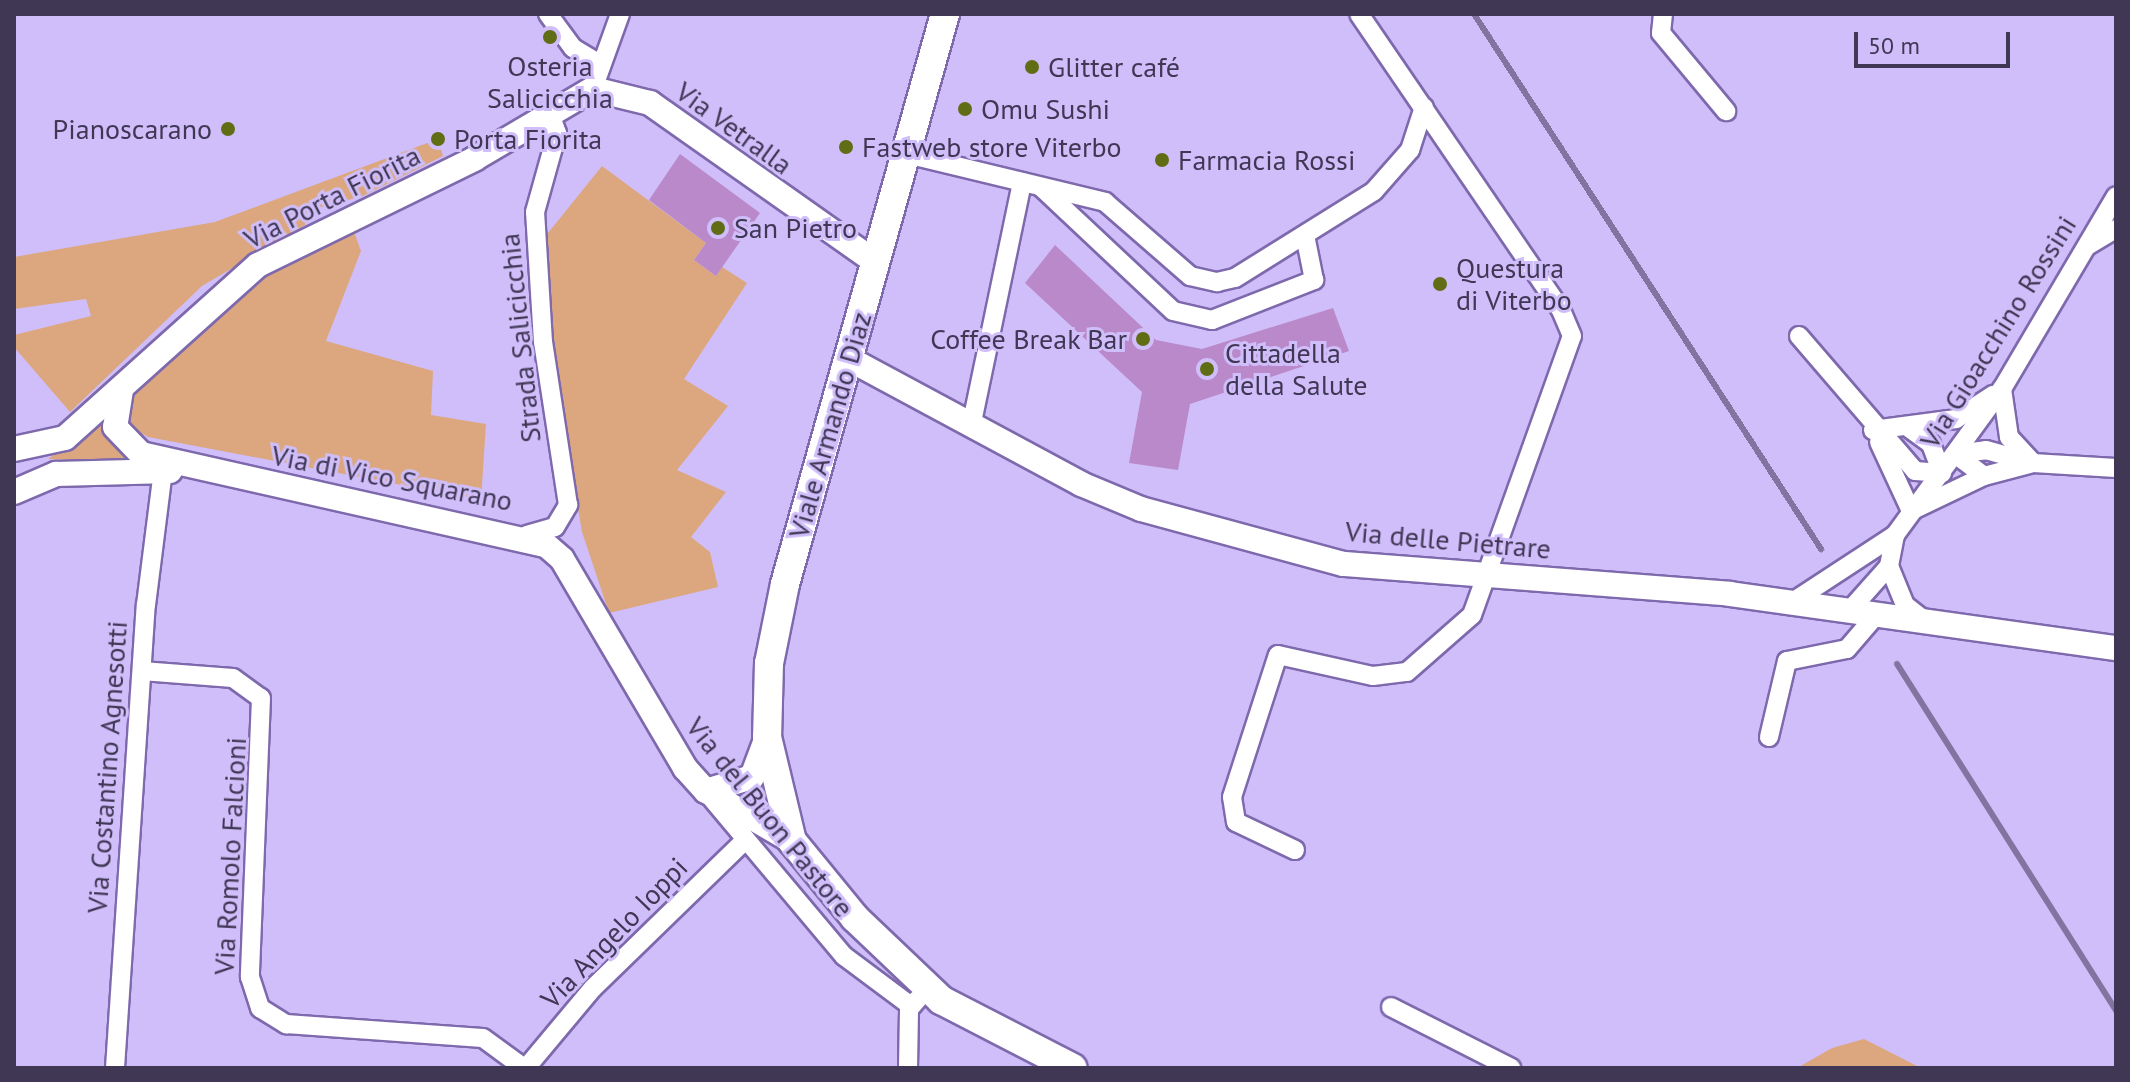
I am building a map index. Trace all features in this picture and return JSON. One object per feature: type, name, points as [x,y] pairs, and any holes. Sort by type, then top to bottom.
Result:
[{"type":"main road","name":"Viale Armando Diaz","points":[[792,841],[767,737],[776,622],[945,14]]},
{"type":"main road","points":[[550,114],[593,89]]},
{"type":"main road","name":"Via Vetralla","points":[[593,89],[650,103],[875,262]]},
{"type":"main road","name":"Via Porta Fiorita","points":[[14,449],[65,438],[258,265],[550,114]]},
{"type":"main road","name":"Via delle Pietrare","points":[[851,360],[1141,509],[1344,564],[1794,601],[2116,648]]},
{"type":"main road","points":[[122,387],[113,414],[123,439],[141,454],[204,471]]},
{"type":"main road","points":[[14,492],[70,472],[204,471]]},
{"type":"main road","name":"Via di Vico Squarano","points":[[204,471],[527,535],[562,559]]},
{"type":"main road","name":"Via del Buon Pastore","points":[[562,559],[636,690],[706,791]]},
{"type":"main road","points":[[706,791],[752,777],[767,737]]},
{"type":"main road","points":[[706,791],[792,841],[919,998],[1073,1068]]},
{"type":"street","points":[[548,14],[573,48],[601,65]]},
{"type":"street","points":[[593,89],[620,14]]},
{"type":"street","points":[[1295,850],[1236,822],[1232,797],[1278,655],[1373,676],[1407,672],[1472,615],[1491,574],[1572,336],[1424,107],[1359,14]]},
{"type":"street","points":[[1663,14],[1661,33],[1726,111]]},
{"type":"street","points":[[907,154],[1105,202],[1190,276],[1217,282],[1305,235],[1397,172],[1424,107]]},
{"type":"street","name":"Strada Salicicchia","points":[[527,535],[555,527],[568,505],[543,342],[535,212],[557,133],[550,114]]},
{"type":"street","points":[[1031,184],[1173,311],[1212,320],[1314,280],[1305,235]]},
{"type":"street","points":[[972,422],[1031,184]]},
{"type":"street","name":"Via Gioacchino Rossini","points":[[1895,535],[2002,389],[2115,201]]},
{"type":"street","points":[[2086,247],[2116,229]]},
{"type":"street","points":[[1799,336],[1873,430],[1915,471],[1942,473],[1931,444],[1910,429]]},
{"type":"street","points":[[1873,430],[1910,429],[1956,419],[2002,389],[2009,437],[2033,463]]},
{"type":"street","points":[[1873,430],[1911,511],[1984,476],[2033,463]]},
{"type":"street","points":[[1955,454],[1986,450],[2033,463],[2116,468]]},
{"type":"street","points":[[1955,454],[1984,476]]},
{"type":"street","name":"Via Costantino Agnesotti","points":[[115,1068],[142,671],[163,471]]},
{"type":"street","points":[[1794,601],[1868,557],[1895,535]]},
{"type":"street","points":[[1850,610],[1889,566],[1895,535]]},
{"type":"street","points":[[1850,610],[1868,557]]},
{"type":"street","points":[[1889,566],[1905,605],[1933,623]]},
{"type":"street","points":[[1769,737],[1787,661],[1847,649],[1877,614]]},
{"type":"street","name":"Via Romolo Falcioni","points":[[142,671],[233,678],[261,698],[250,977],[260,1008],[286,1024],[483,1038],[525,1068]]},
{"type":"street","name":"Via del Buon Pastore","points":[[706,791],[844,956],[919,998]]},
{"type":"street","name":"Via Angelo Ioppi","points":[[525,1068],[593,988],[745,840]]},
{"type":"street","points":[[908,1068],[919,998]]},
{"type":"street","points":[[1391,1007],[1511,1068]]},
{"type":"shaded area","points":[[438,139],[443,156],[363,196],[307,211],[305,225],[202,286],[70,412],[14,347],[14,335],[91,316],[86,299],[14,309],[14,257],[215,222]]},
{"type":"shaded area","points":[[602,166],[706,243],[694,260],[716,276],[722,267],[747,283],[684,379],[728,406],[677,470],[726,492],[691,537],[710,552],[718,587],[609,613],[582,532],[549,341],[544,238]]},
{"type":"shaded area","points":[[352,226],[361,251],[326,341],[433,371],[431,415],[486,424],[481,500],[148,437],[124,423],[129,394],[263,273]]},
{"type":"shaded area","points":[[104,413],[129,463],[48,459],[77,437]]},
{"type":"shaded area","points":[[1864,1039],[1921,1068],[1797,1068],[1832,1048]]},
{"type":"building","name":"San Pietro","points":[[680,154],[760,213],[716,276],[694,260],[706,243],[649,200]]},
{"type":"building","name":"Cittadella della Salute","points":[[1055,245],[1156,340],[1202,349],[1333,308],[1349,351],[1190,404],[1178,470],[1129,463],[1142,392],[1025,283]]},
{"type":"railway","points":[[1474,14],[1821,549]]},
{"type":"railway","points":[[1897,664],[2116,1011]]},
{"type":"place","name":"Osteria Salicicchia","points":[[550,37]]},
{"type":"place","name":"Glitter café","points":[[1032,67]]},
{"type":"place","name":"Omu Sushi","points":[[965,109]]},
{"type":"place","name":"Pianoscarano","points":[[228,129]]},
{"type":"place","name":"Porta Fiorita","points":[[438,139]]},
{"type":"place","name":"Fastweb store Viterbo","points":[[846,147]]},
{"type":"place","name":"Farmacia Rossi","points":[[1162,160]]},
{"type":"place","name":"San Pietro","points":[[718,228]]},
{"type":"place","name":"Questura di Viterbo","points":[[1440,284]]},
{"type":"place","name":"Coffee Break Bar","points":[[1143,339]]},
{"type":"place","name":"Cittadella della Salute","points":[[1207,369]]}]
